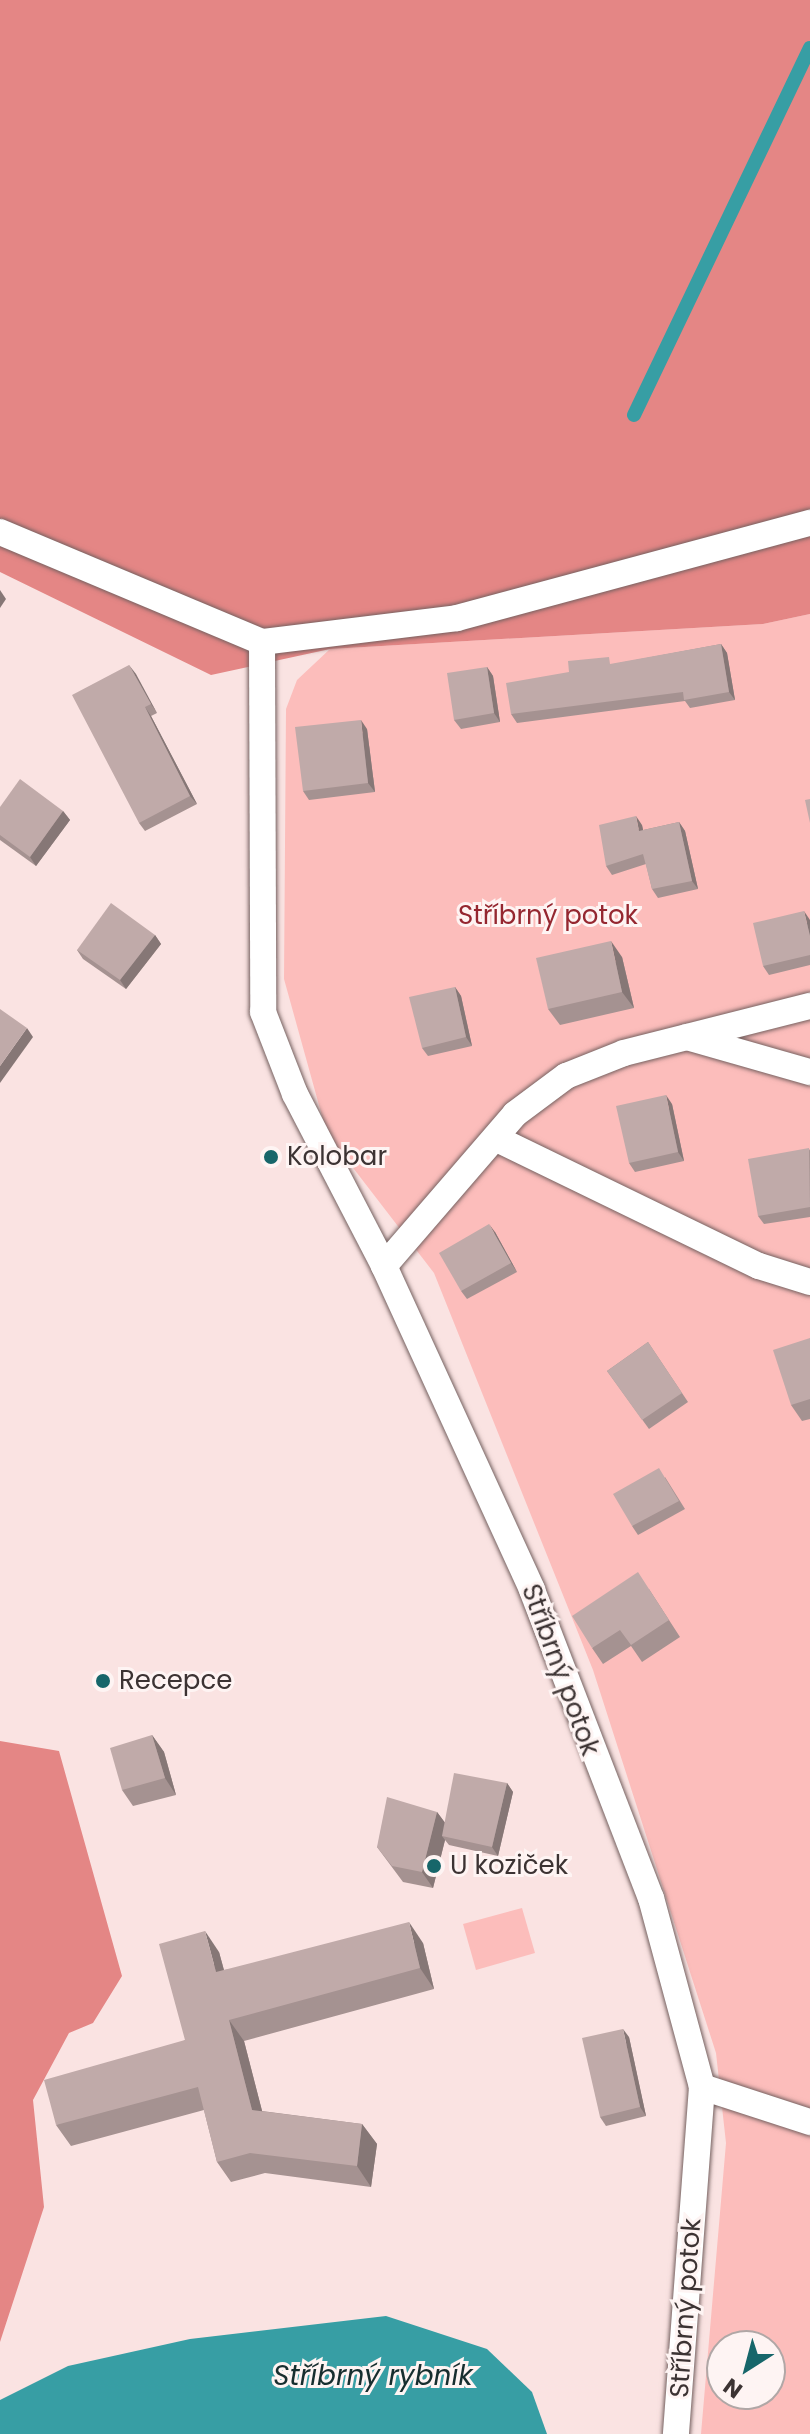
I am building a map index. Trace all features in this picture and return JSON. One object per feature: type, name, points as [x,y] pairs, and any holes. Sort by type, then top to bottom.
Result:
[{"type":"lane","points":[[0,532],[262,642],[457,618],[810,523]]},
{"type":"lane","name":"Stříbrný potok","points":[[262,642],[263,1012],[295,1094],[384,1266],[532,1590],[651,1898],[702,2087],[676,2434]]},
{"type":"lane","points":[[384,1266],[515,1114],[566,1076],[687,1037],[810,1006]]},
{"type":"lane","points":[[687,1037],[810,1072]]},
{"type":"lane","points":[[495,1138],[759,1266],[810,1282]]},
{"type":"lane","points":[[702,2087],[810,2122]]},
{"type":"green space","name":"Stříbrný potok","points":[[810,614],[810,2434],[701,2434],[706,2376],[706,2410],[786,2410],[786,2330],[710,2330],[726,2143],[716,2053],[593,1670],[434,1273],[327,1134],[284,979],[286,709],[297,680],[330,649],[763,624]]},
{"type":"green space","points":[[522,1908],[535,1953],[476,1970],[463,1924]]},
{"type":"shaded area","points":[[0,0],[810,0],[810,614],[763,624],[330,649],[211,675],[0,572]]},
{"type":"shaded area","points":[[0,1741],[59,1751],[122,1976],[93,2023],[69,2033],[33,2100],[44,2207],[0,2342]]},
{"type":"water","name":"Stříbrný rybník","points":[[386,2316],[487,2349],[532,2392],[547,2434],[0,2434],[0,2400],[68,2366],[190,2339]]},
{"type":"building","points":[[721,644],[729,692],[684,700],[683,692],[511,714],[506,683],[569,672],[568,661],[609,657],[610,664]]},
{"type":"building","points":[[129,665],[151,704],[145,707],[190,796],[139,823],[72,695]]},
{"type":"building","points":[[487,667],[494,713],[454,720],[447,673]]},
{"type":"building","points":[[361,720],[368,783],[303,791],[295,727]]},
{"type":"building","points":[[20,779],[63,811],[30,857],[0,835],[0,807]]},
{"type":"building","points":[[810,799],[810,823],[805,800]]},
{"type":"building","points":[[636,816],[639,831],[679,822],[692,881],[652,889],[643,854],[606,866],[599,825]]},
{"type":"building","points":[[111,903],[155,935],[120,980],[77,950]]},
{"type":"building","points":[[804,911],[810,936],[810,955],[763,966],[753,923]]},
{"type":"building","points":[[611,941],[622,992],[548,1009],[536,958]]},
{"type":"building","points":[[455,987],[466,1037],[422,1048],[409,997]]},
{"type":"building","points":[[0,1009],[27,1028],[0,1066]]},
{"type":"building","points":[[666,1095],[678,1152],[629,1163],[616,1106]]},
{"type":"building","points":[[809,1148],[810,1207],[758,1216],[748,1159]]},
{"type":"building","points":[[489,1224],[511,1263],[461,1291],[439,1253]]},
{"type":"building","points":[[810,1338],[810,1399],[791,1405],[773,1350]]},
{"type":"building","points":[[648,1342],[682,1393],[642,1420],[607,1371]]},
{"type":"building","points":[[659,1468],[679,1501],[632,1526],[613,1494]]},
{"type":"building","points":[[638,1572],[669,1620],[631,1645],[620,1630],[592,1648],[572,1616]]},
{"type":"building","points":[[152,1735],[165,1778],[122,1790],[110,1748]]},
{"type":"building","points":[[454,1773],[507,1783],[492,1847],[442,1836]]},
{"type":"building","points":[[387,1797],[437,1812],[422,1872],[392,1866],[377,1847]]},
{"type":"building","points":[[409,1922],[420,1968],[229,2020],[252,2110],[362,2124],[357,2166],[250,2153],[217,2162],[198,2087],[56,2125],[44,2080],[185,2040],[159,1944],[205,1931],[216,1972]]},
{"type":"building","points":[[623,2029],[640,2107],[600,2117],[582,2038]]},
{"type":"waterway","points":[[634,415],[810,48]]},
{"type":"place","name":"Kolobar","points":[[271,1157]]},
{"type":"place","name":"Recepce","points":[[103,1681]]},
{"type":"place","name":"U koziček","points":[[434,1866]]}]
